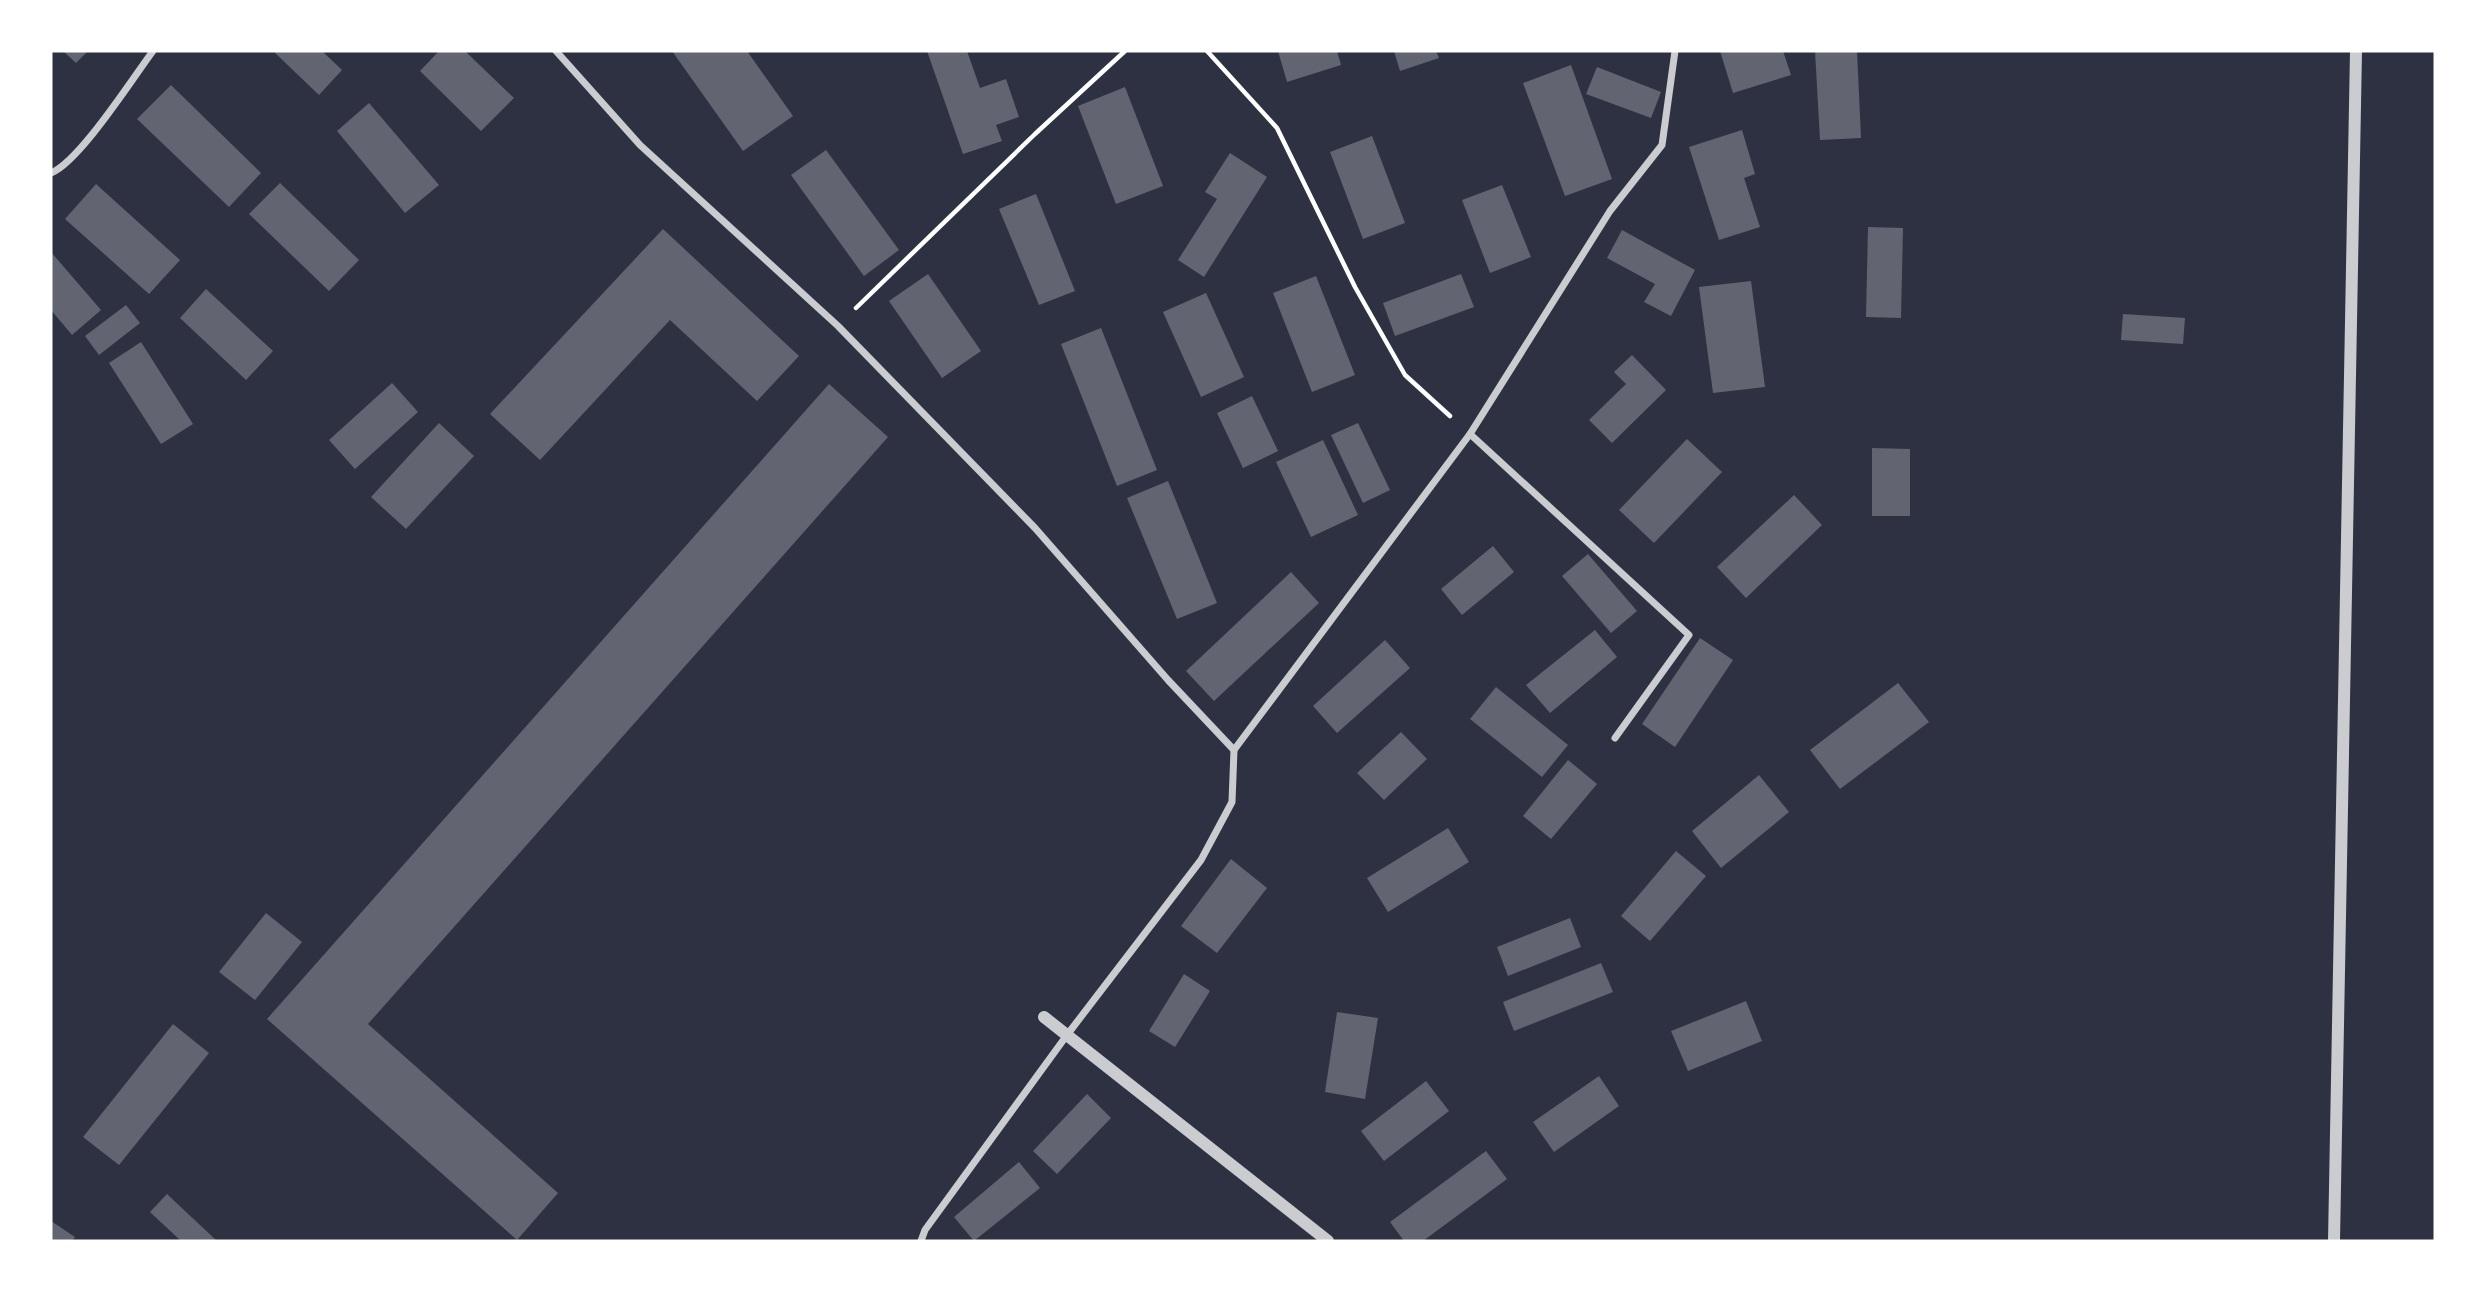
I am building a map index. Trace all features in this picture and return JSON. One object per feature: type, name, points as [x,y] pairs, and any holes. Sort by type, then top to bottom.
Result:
[{"type":"street","points":[[51,173],[63,168],[103,120],[153,51]]},
{"type":"street","points":[[556,51],[640,145],[838,326],[1035,528],[1168,680],[1234,750]]},
{"type":"street","points":[[921,1241],[925,1230],[1066,1035],[1201,860],[1232,802],[1234,750],[1470,435],[1610,211],[1662,145],[1675,51]]},
{"type":"street","points":[[2334,1241],[2356,51]]},
{"type":"street","points":[[1470,435],[1689,635],[1615,738]]},
{"type":"street","points":[[1044,1017],[1328,1241]]},
{"type":"path","points":[[838,326],[1035,134],[1125,51]]},
{"type":"path","points":[[1207,51],[1277,128],[1355,288],[1405,375],[1470,435]]},
{"type":"building","points":[[63,51],[88,51],[76,63]]},
{"type":"building","points":[[273,51],[322,51],[342,70],[319,95]]},
{"type":"building","points":[[439,51],[465,51],[514,98],[481,131],[420,71]]},
{"type":"building","points":[[672,51],[747,51],[793,116],[743,151]]},
{"type":"building","points":[[927,51],[967,51],[980,88],[1006,79],[1019,117],[996,125],[1002,141],[963,154]]},
{"type":"building","points":[[1278,51],[1337,51],[1341,65],[1287,82]]},
{"type":"building","points":[[1394,51],[1436,51],[1439,58],[1400,71]]},
{"type":"building","points":[[1720,51],[1783,51],[1791,75],[1733,93]]},
{"type":"building","points":[[1815,51],[1857,51],[1861,138],[1820,140]]},
{"type":"building","points":[[1571,65],[1612,179],[1565,196],[1523,83]]},
{"type":"building","points":[[1597,67],[1661,92],[1651,118],[1586,94]]},
{"type":"building","points":[[171,85],[261,173],[229,207],[137,119]]},
{"type":"building","points":[[1125,87],[1163,186],[1116,204],[1078,106]]},
{"type":"building","points":[[369,103],[439,185],[405,213],[337,131]]},
{"type":"building","points":[[1742,130],[1755,174],[1744,178],[1760,227],[1719,240],[1689,147]]},
{"type":"building","points":[[1372,136],[1405,223],[1363,239],[1330,152]]},
{"type":"building","points":[[826,150],[899,250],[864,276],[791,175]]},
{"type":"building","points":[[1230,153],[1267,177],[1204,277],[1178,260],[1217,199],[1205,192]]},
{"type":"building","points":[[280,183],[359,260],[329,291],[249,214]]},
{"type":"building","points":[[96,184],[180,260],[149,294],[65,219]]},
{"type":"building","points":[[1502,185],[1531,257],[1490,273],[1462,200]]},
{"type":"building","points":[[1036,194],[1075,291],[1039,305],[999,209]]},
{"type":"building","points":[[1868,227],[1903,228],[1901,318],[1866,317]]},
{"type":"building","points":[[663,229],[799,356],[757,401],[670,320],[540,460],[490,414]]},
{"type":"building","points":[[1622,230],[1695,270],[1671,316],[1644,302],[1655,284],[1607,258]]},
{"type":"building","points":[[51,252],[101,310],[72,335],[51,310]]},
{"type":"building","points":[[928,274],[981,351],[942,378],[889,301]]},
{"type":"building","points":[[1461,274],[1474,307],[1395,336],[1383,303]]},
{"type":"building","points":[[1316,276],[1355,375],[1312,392],[1273,293]]},
{"type":"building","points":[[1751,281],[1765,387],[1713,393],[1699,287]]},
{"type":"building","points":[[206,289],[273,351],[246,380],[180,318]]},
{"type":"building","points":[[1206,293],[1244,377],[1201,397],[1163,312]]},
{"type":"building","points":[[126,305],[140,323],[99,355],[85,336]]},
{"type":"building","points":[[2123,314],[2185,318],[2183,344],[2121,340]]},
{"type":"building","points":[[1101,328],[1157,470],[1117,486],[1061,344]]},
{"type":"building","points":[[141,342],[193,424],[161,444],[109,363]]},
{"type":"building","points":[[1632,355],[1666,390],[1612,443],[1589,420],[1626,384],[1614,372]]},
{"type":"building","points":[[392,383],[418,412],[355,469],[329,440]]},
{"type":"building","points":[[829,384],[888,437],[368,1024],[558,1193],[517,1240],[267,1019]]},
{"type":"building","points":[[1252,396],[1278,451],[1243,468],[1217,413]]},
{"type":"building","points":[[439,423],[474,456],[406,529],[371,497]]},
{"type":"building","points":[[1358,423],[1390,490],[1363,503],[1331,435]]},
{"type":"building","points":[[1687,439],[1722,472],[1654,543],[1619,510]]},
{"type":"building","points":[[1323,440],[1358,515],[1311,537],[1276,462]]},
{"type":"building","points":[[1872,448],[1910,449],[1910,516],[1872,516]]},
{"type":"building","points":[[1168,481],[1217,603],[1177,619],[1127,498]]},
{"type":"building","points":[[1794,495],[1822,525],[1746,598],[1717,567]]},
{"type":"building","points":[[1493,546],[1514,572],[1462,615],[1441,589]]},
{"type":"building","points":[[1588,554],[1637,611],[1611,633],[1562,576]]},
{"type":"building","points":[[1291,572],[1319,603],[1214,701],[1186,671]]},
{"type":"building","points":[[1595,630],[1617,657],[1550,713],[1526,685]]},
{"type":"building","points":[[1700,638],[1733,660],[1675,747],[1642,724]]},
{"type":"building","points":[[1385,640],[1410,668],[1337,733],[1313,706]]},
{"type":"building","points":[[1898,683],[1929,722],[1840,789],[1810,750]]},
{"type":"building","points":[[1496,687],[1568,745],[1542,777],[1470,719]]},
{"type":"building","points":[[1401,732],[1427,759],[1384,800],[1357,773]]},
{"type":"building","points":[[1568,760],[1597,784],[1551,839],[1523,816]]},
{"type":"building","points":[[1759,775],[1789,812],[1721,868],[1692,831]]},
{"type":"building","points":[[1448,828],[1469,862],[1388,912],[1367,878]]},
{"type":"building","points":[[1676,851],[1706,876],[1650,941],[1621,916]]},
{"type":"building","points":[[1231,859],[1267,888],[1217,953],[1181,926]]},
{"type":"building","points":[[266,913],[302,942],[255,1000],[219,972]]},
{"type":"building","points":[[1570,918],[1581,947],[1508,976],[1497,947]]},
{"type":"building","points":[[1601,963],[1613,992],[1514,1031],[1503,1002]]},
{"type":"building","points":[[1184,974],[1210,991],[1175,1047],[1149,1031]]},
{"type":"building","points":[[1746,1001],[1762,1041],[1688,1071],[1671,1031]]},
{"type":"building","points":[[1337,1012],[1378,1018],[1365,1099],[1325,1092]]},
{"type":"building","points":[[173,1024],[209,1053],[119,1165],[83,1137]]},
{"type":"building","points":[[1599,1076],[1619,1106],[1554,1152],[1533,1122]]},
{"type":"building","points":[[1426,1081],[1449,1111],[1384,1161],[1361,1131]]},
{"type":"building","points":[[1087,1094],[1111,1118],[1057,1174],[1033,1151]]},
{"type":"building","points":[[1486,1151],[1507,1179],[1423,1241],[1404,1241],[1390,1222]]},
{"type":"building","points":[[1019,1162],[1040,1188],[974,1241],[954,1217]]},
{"type":"building","points":[[167,1194],[217,1241],[181,1241],[150,1212]]},
{"type":"building","points":[[51,1221],[75,1237],[72,1241],[51,1241]]}]
